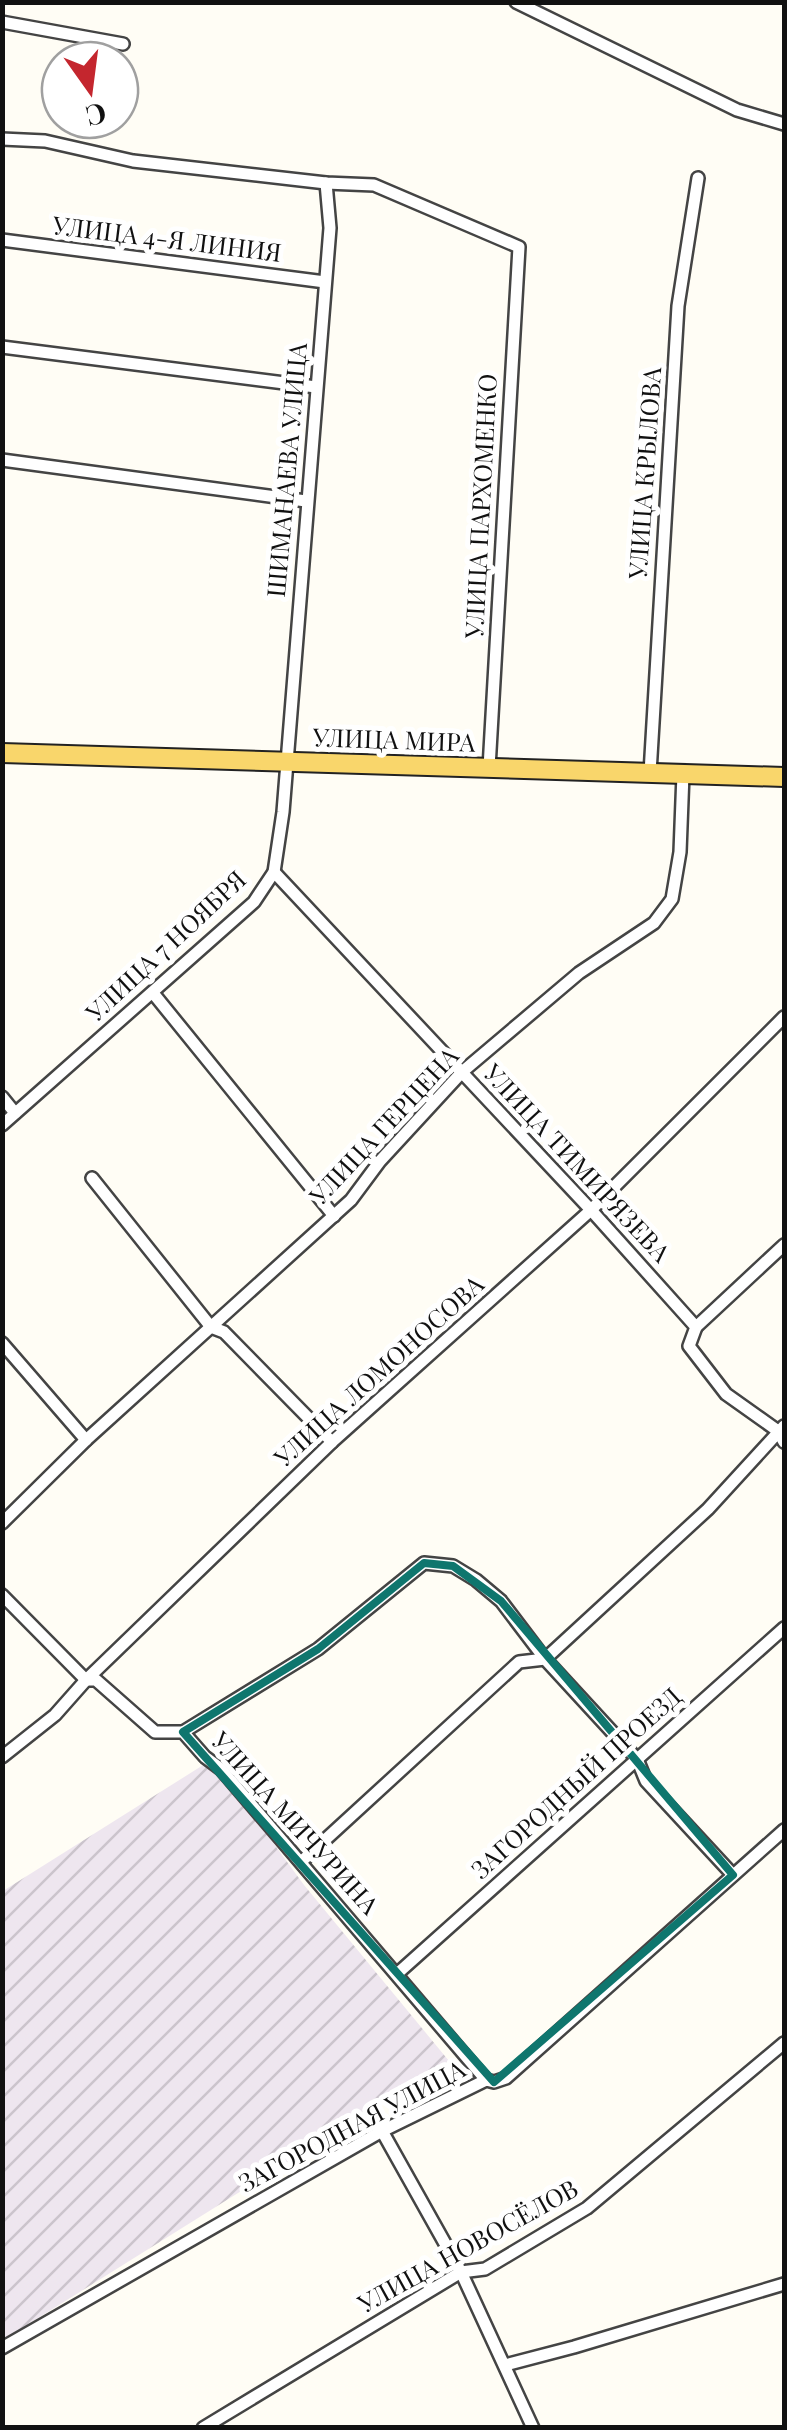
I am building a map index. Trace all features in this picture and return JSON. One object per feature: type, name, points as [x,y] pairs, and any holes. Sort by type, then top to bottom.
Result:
[{"type":"main road","name":"УЛИЦА МИРА","points":[[2,753],[784,777]]},
{"type":"street","points":[[516,2],[737,110],[784,124]]},
{"type":"street","points":[[2,22],[101,40]]},
{"type":"street","points":[[2,139],[45,141],[133,161],[326,183]]},
{"type":"street","name":"УЛИЦА КРЫЛОВА","points":[[650,773],[678,306],[698,178]]},
{"type":"street","name":"УЛИЦА ПАРХОМЕНКО","points":[[326,183],[374,185],[518,247],[488,768]]},
{"type":"street","name":"ШИМАНАЕВА УЛИЦА","points":[[286,762],[330,228],[326,183]]},
{"type":"street","name":"УЛИЦА 4-Я ЛИНИЯ","points":[[2,240],[325,282]]},
{"type":"street","points":[[2,347],[316,387]]},
{"type":"street","points":[[2,460],[306,501]]},
{"type":"street","name":"УЛИЦА 7 НОЯБРЯ","points":[[2,1124],[254,902],[274,872],[286,762]]},
{"type":"street","name":"УЛИЦА ГЕРЦЕНА","points":[[2,1523],[86,1440],[351,1200],[380,1161],[462,1072],[579,972],[654,923],[672,899],[680,852],[683,774]]},
{"type":"street","name":"УЛИЦА ТИМИРЯЗЕВА","points":[[274,872],[592,1210],[696,1327],[689,1346],[726,1394],[782,1433]]},
{"type":"street","points":[[153,993],[334,1216]]},
{"type":"street","name":"УЛИЦА ЛОМОНОСОВА","points":[[2,1756],[54,1715],[332,1442],[592,1210],[784,1017]]},
{"type":"street","points":[[2,1098],[15,1114]]},
{"type":"street","points":[[92,1178],[211,1326],[224,1332],[332,1442]]},
{"type":"street","points":[[696,1327],[784,1244]]},
{"type":"street","points":[[2,1343],[86,1440]]},
{"type":"street","points":[[302,1862],[519,1662],[545,1659],[708,1510],[782,1433]]},
{"type":"street","points":[[183,1732],[318,1648],[424,1563],[453,1566],[501,1601],[545,1659],[636,1759],[646,1781],[733,1875]]},
{"type":"street","name":"УЛИЦА МИЧУРИНА","points":[[2,1595],[86,1680],[96,1680],[155,1732],[183,1732],[222,1770],[486,2080]]},
{"type":"street","name":"ЗАГОРОДНЫЙ ПРОЕЗД","points":[[398,1973],[784,1628]]},
{"type":"street","name":"ЗАГОРОДНАЯ УЛИЦА","points":[[2,2348],[382,2131],[486,2080],[506,2078],[784,1830]]},
{"type":"street","name":"УЛИЦА НОВОСЁЛОВ","points":[[203,2428],[461,2272],[484,2269],[587,2208],[784,2043]]},
{"type":"street","points":[[382,2131],[461,2272],[533,2428]]},
{"type":"street","points":[[505,2364],[574,2348],[784,2284]]},
{"type":"highlighted area","points":[[424,1563],[453,1566],[501,1601],[733,1875],[494,2082],[183,1732],[318,1649]]},
{"type":"shaded area","points":[[208,1762],[449,2061],[3,2340],[3,1891]]}]
